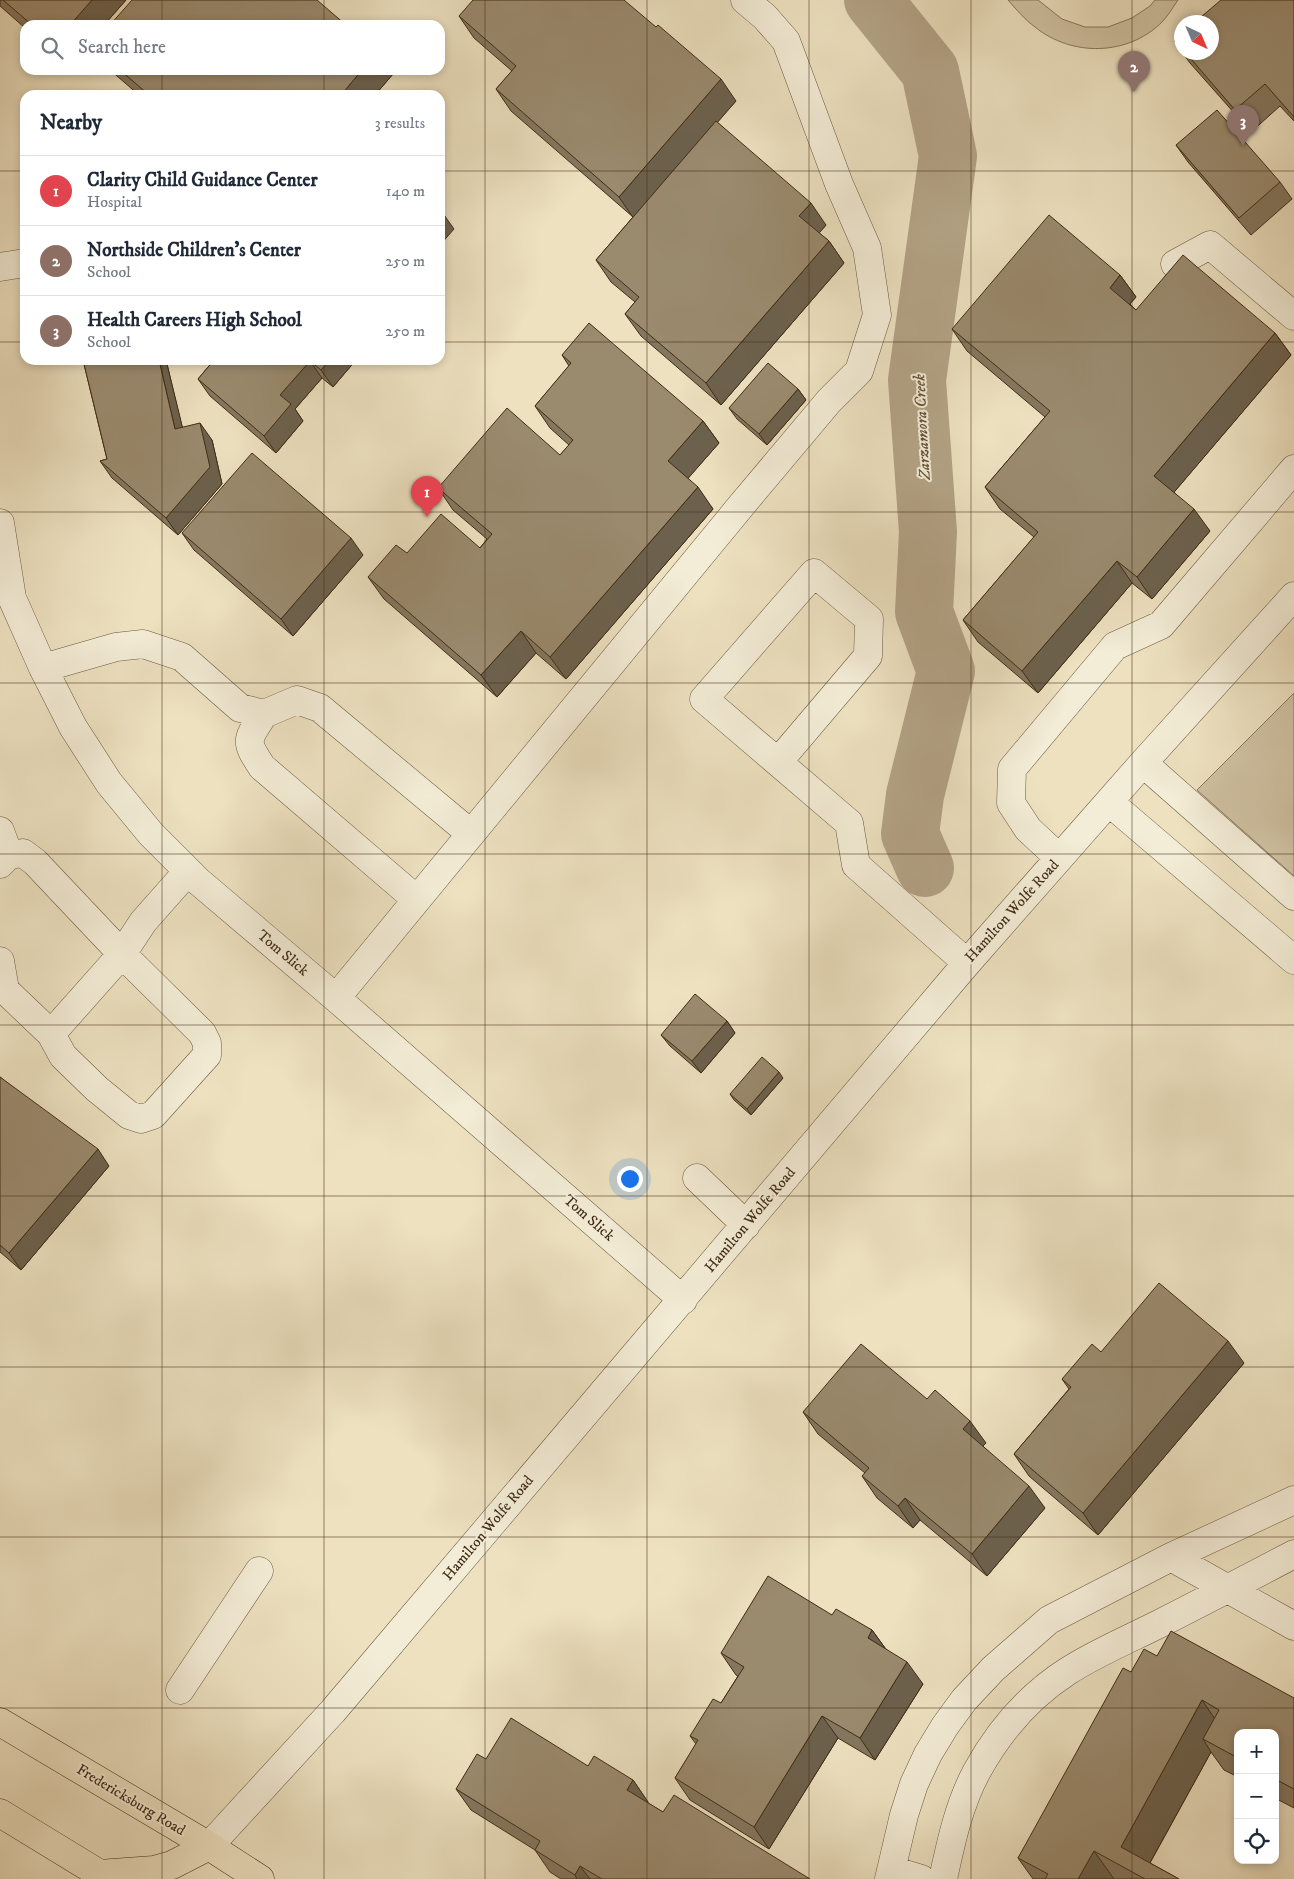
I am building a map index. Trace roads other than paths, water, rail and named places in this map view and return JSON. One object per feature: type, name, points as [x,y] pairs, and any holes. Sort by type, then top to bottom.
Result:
[{"type":"main road","name":"Fredericksburg Road","points":[[0,1722],[209,1846],[260,1879]]},
{"type":"main road","points":[[0,1812],[103,1876],[154,1870],[172,1865],[209,1846]]},
{"type":"street","points":[[336,998],[822,409],[858,371],[877,315],[867,248],[839,184],[786,41],[765,17],[745,0]]},
{"type":"street","points":[[1175,264],[1210,245],[1294,316]]},
{"type":"street","points":[[0,267],[20,264]]},
{"type":"street","points":[[1059,858],[1028,829],[1011,803],[1012,769],[1115,646],[1161,625],[1294,469]]},
{"type":"street","name":"Tom Slick","points":[[0,523],[12,598],[43,668],[73,727],[109,783],[151,834],[198,881],[336,998],[683,1300]]},
{"type":"street","points":[[778,762],[868,656],[869,620],[814,573],[704,700],[849,823],[856,865],[967,963]]},
{"type":"street","name":"Hamilton Wolfe Road","points":[[209,1846],[333,1711],[967,963],[1143,763],[1294,596]]},
{"type":"street","points":[[43,668],[116,647],[143,644],[182,657],[240,708],[264,714]]},
{"type":"street","points":[[416,900],[262,767],[250,750],[250,736],[264,714],[297,700],[320,708],[470,834]]},
{"type":"street","points":[[1143,763],[1294,896]]},
{"type":"street","points":[[1109,802],[1294,960]]},
{"type":"street","points":[[0,961],[5,990],[51,1034],[63,1056],[97,1089],[129,1116],[141,1119],[153,1115],[207,1055],[207,1043],[202,1033],[122,954],[35,862],[23,853],[3,850]]},
{"type":"street","points":[[51,1034],[122,954],[143,922],[188,871]]},
{"type":"street","points":[[696,1178],[746,1225]]},
{"type":"street","points":[[921,1879],[890,1874],[914,1784],[944,1726],[964,1700],[993,1669],[1048,1620],[1171,1557],[1294,1500]]},
{"type":"street","points":[[942,1879],[955,1824],[976,1772],[1002,1733],[1030,1700],[1069,1670],[1294,1554]]},
{"type":"street","points":[[1171,1557],[1294,1626]]},
{"type":"street","points":[[180,1690],[259,1571]]},
{"type":"waterway","name":"Zarzamora Creek","points":[[873,0],[930,71],[948,156],[917,380],[928,532],[924,612],[946,671],[915,795],[910,834],[925,868]]},
{"type":"place","name":"Northside Children's Center","points":[[1134,92]]},
{"type":"place","name":"Health Careers High School","points":[[1243,146]]},
{"type":"place","name":"Clarity Child Guidance Center","points":[[427,517]]}]
